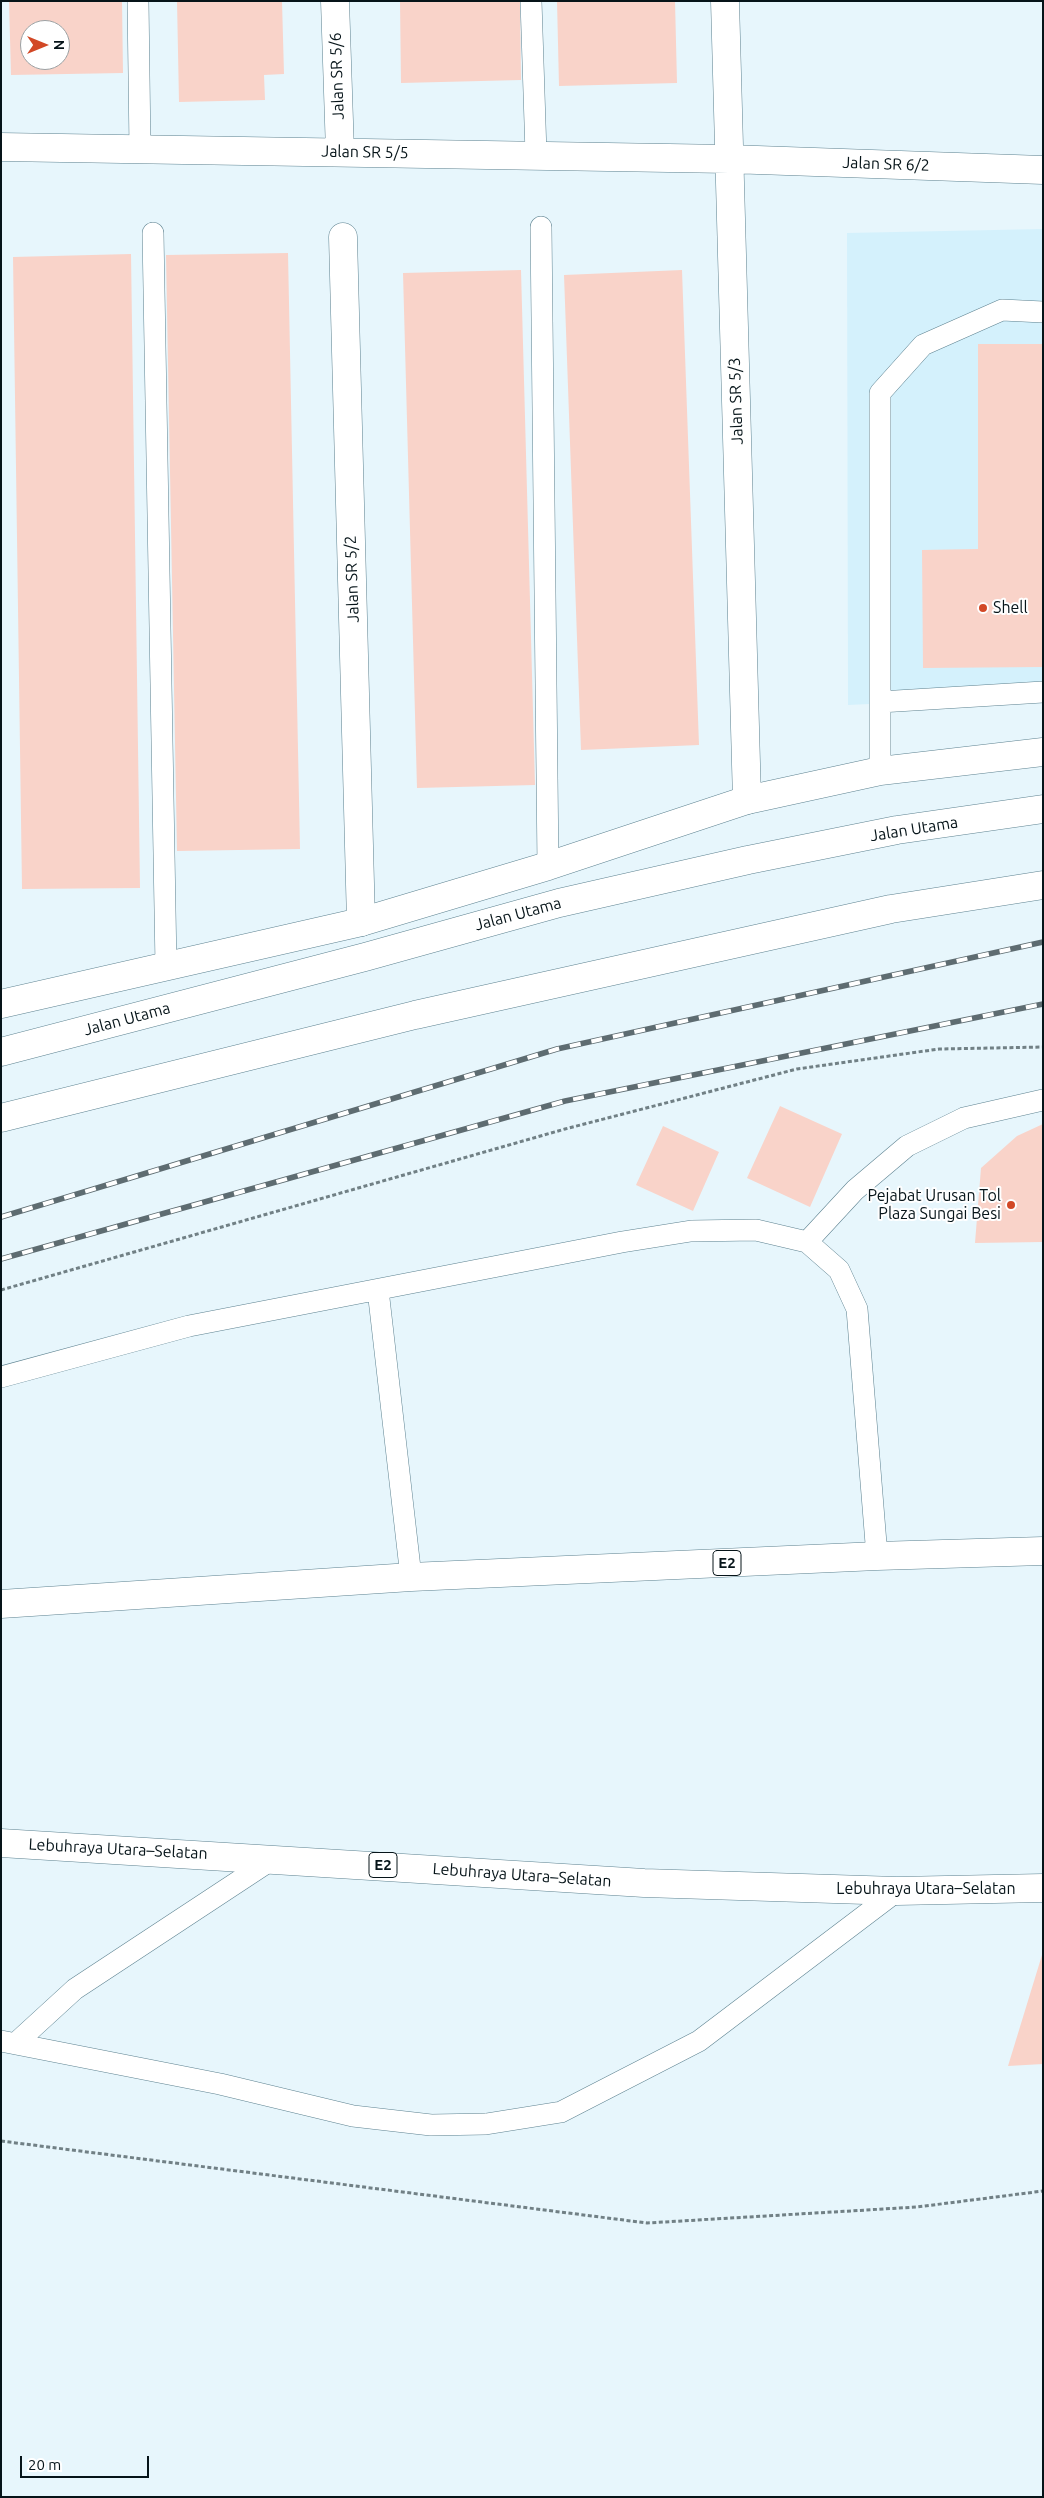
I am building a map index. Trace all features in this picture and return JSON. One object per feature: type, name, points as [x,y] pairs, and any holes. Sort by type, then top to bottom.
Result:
[{"type":"main road","name":"Jalan SR 5/6","points":[[335,1],[340,152]]},
{"type":"main road","name":"Jalan SR 5/3","points":[[725,1],[747,800]]},
{"type":"main road","name":"Jalan SR 5/5","points":[[1,146],[536,154],[729,159]]},
{"type":"main road","name":"Jalan SR 6/2","points":[[729,159],[1043,170]]},
{"type":"main road","name":"Jalan SR 5/2","points":[[342,237],[361,922]]},
{"type":"main road","points":[[1,1004],[361,922],[548,866],[747,800],[880,770],[1043,752]]},
{"type":"main road","name":"Jalan Utama","points":[[1,1052],[569,901],[748,860],[887,832],[1043,809]]},
{"type":"main road","points":[[1,1118],[424,1013],[891,909],[1043,885]]},
{"type":"main road","name":"E2","points":[[1,1604],[411,1577],[877,1556],[1043,1551]]},
{"type":"main road","name":"Lebuhraya Utara–Selatan","points":[[1,1843],[274,1858],[644,1883],[897,1891],[1043,1888]]},
{"type":"lane","points":[[138,1],[140,149]]},
{"type":"lane","points":[[531,1],[536,154]]},
{"type":"lane","points":[[541,227],[548,866]]},
{"type":"lane","points":[[153,233],[166,966]]},
{"type":"lane","points":[[880,770],[880,393],[923,345],[1002,310],[1043,312]]},
{"type":"lane","points":[[880,702],[1043,692]]},
{"type":"lane","points":[[807,1242],[855,1190],[907,1146],[964,1118],[1043,1100]]},
{"type":"lane","points":[[1,1377],[190,1326],[622,1242],[692,1231],[756,1230],[807,1242],[839,1270],[857,1309],[877,1556]]},
{"type":"lane","points":[[378,1290],[411,1577]]},
{"type":"lane","points":[[8,2042],[75,1989],[274,1858]]},
{"type":"lane","points":[[8,2042],[220,2084],[352,2116],[431,2125],[486,2124],[561,2112],[699,2041],[897,1891]]},
{"type":"path","points":[[1,1290],[565,1128],[797,1069],[939,1049],[1043,1047]]},
{"type":"path","points":[[1,2141],[647,2223],[918,2207],[1043,2191]]},
{"type":"shaded area","points":[[1043,229],[1043,696],[848,705],[847,233]]},
{"type":"building","points":[[9,1],[122,1],[123,73],[11,75]]},
{"type":"building","points":[[177,1],[282,1],[284,74],[264,75],[265,100],[179,102]]},
{"type":"building","points":[[400,1],[520,1],[521,80],[401,83]]},
{"type":"building","points":[[557,1],[675,1],[677,83],[559,86]]},
{"type":"building","points":[[288,253],[300,849],[177,851],[166,255]]},
{"type":"building","points":[[131,254],[140,888],[22,889],[13,257]]},
{"type":"building","points":[[521,270],[535,785],[417,788],[403,273]]},
{"type":"building","points":[[682,270],[699,745],[581,750],[564,275]]},
{"type":"building","name":"Shell","points":[[978,344],[1043,344],[1043,667],[923,668],[922,550],[978,549]]},
{"type":"building","points":[[780,1106],[842,1134],[810,1207],[747,1178]]},
{"type":"building","name":"Pejabat Urusan Tol Plaza Sungai Besi","points":[[1043,1124],[1043,1242],[975,1243],[981,1168],[1017,1136]]},
{"type":"building","points":[[663,1126],[719,1152],[693,1211],[636,1185]]},
{"type":"building","points":[[1042,1955],[1043,2064],[1008,2066]]},
{"type":"railway","points":[[1,1217],[557,1049],[1043,942]]},
{"type":"railway","points":[[1,1259],[565,1101],[1043,1004]]},
{"type":"place","name":"Shell","points":[[983,608]]},
{"type":"place","name":"Pejabat Urusan Tol Plaza Sungai Besi","points":[[1011,1205]]}]
